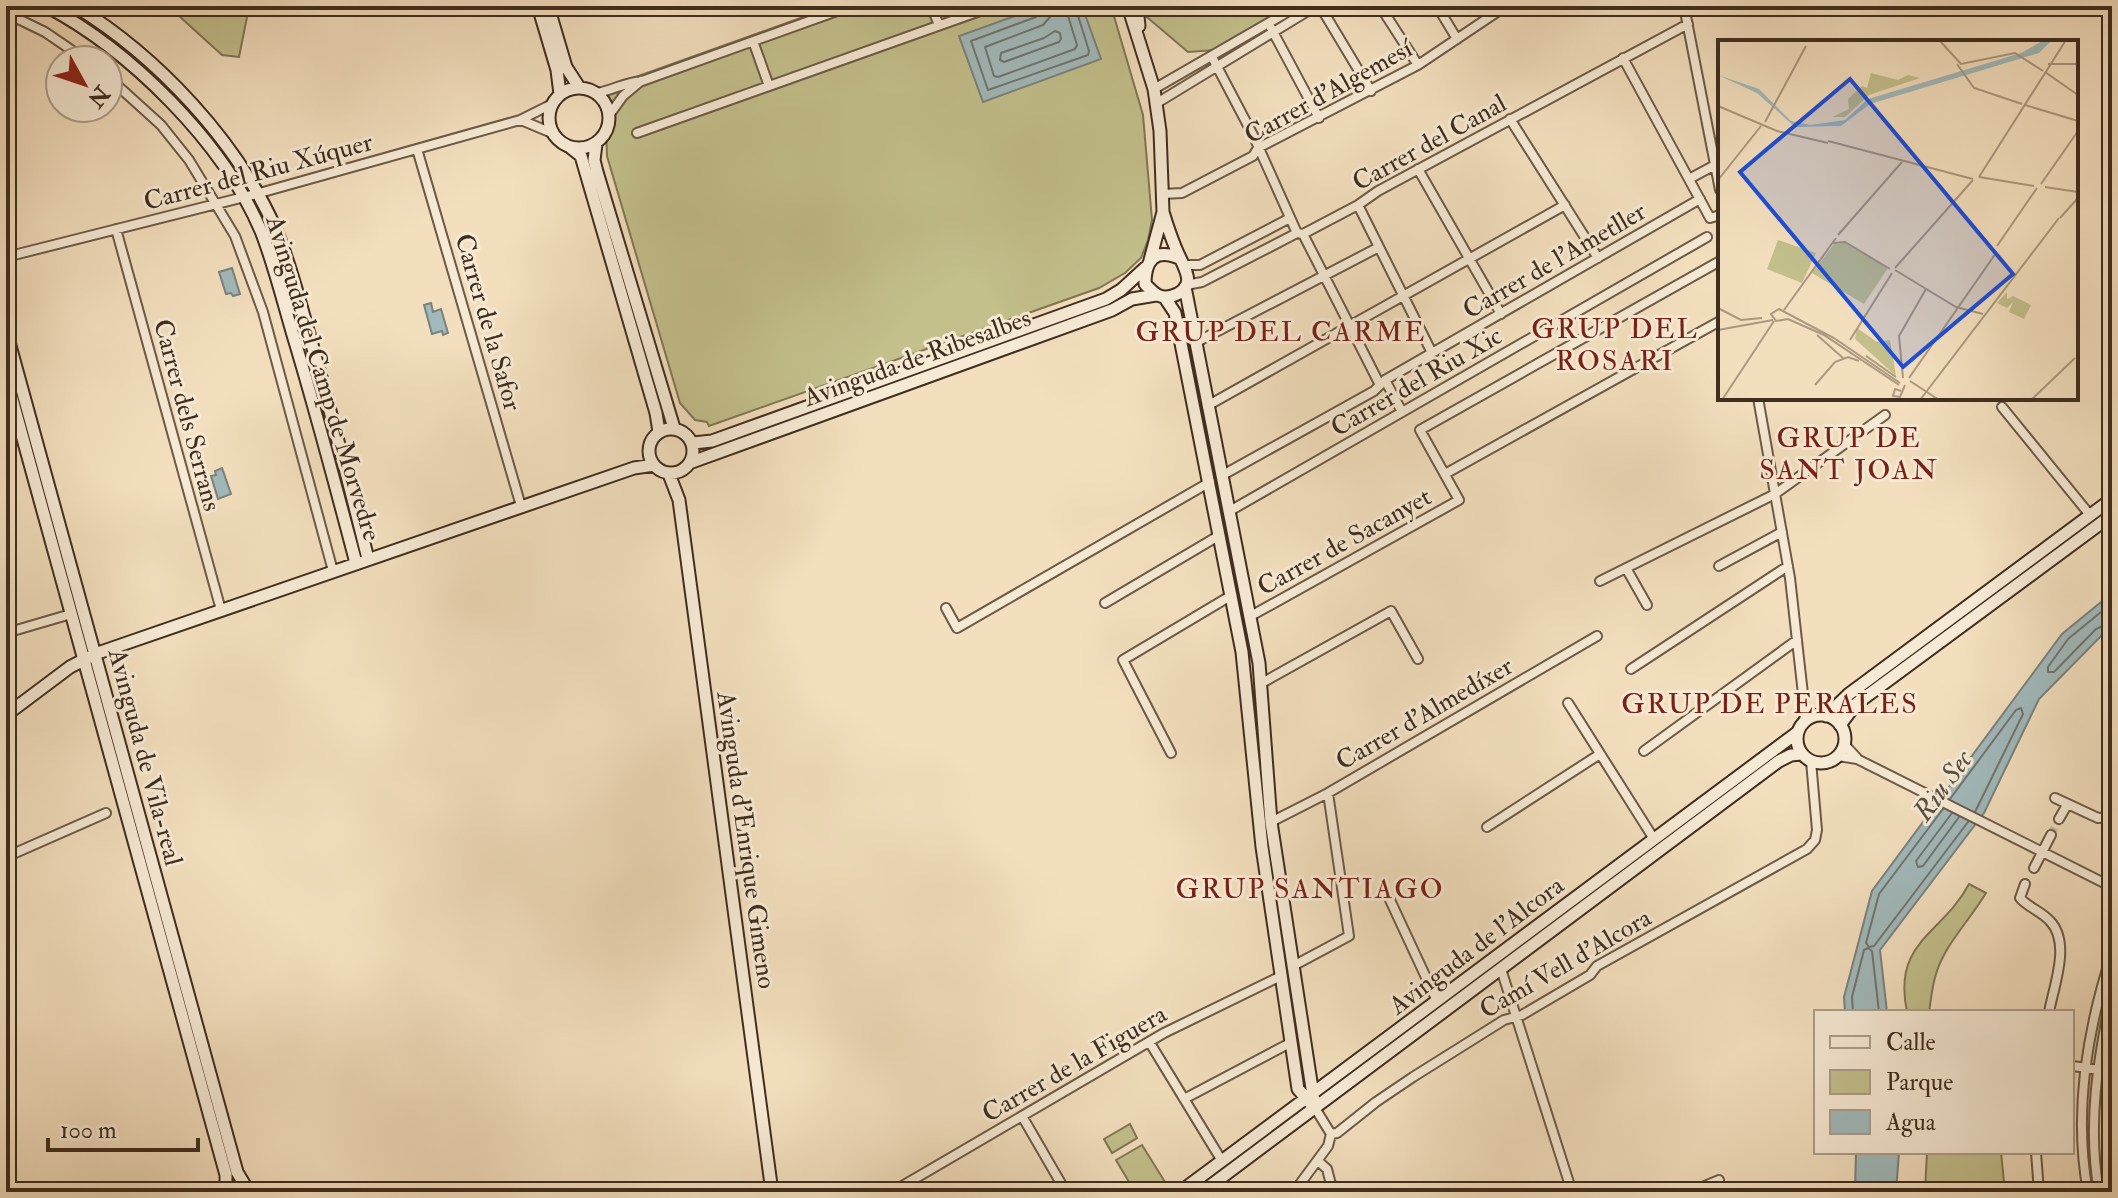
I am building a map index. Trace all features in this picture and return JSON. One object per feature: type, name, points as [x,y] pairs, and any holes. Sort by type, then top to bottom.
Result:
[{"type":"main road","name":"Avinguda del Camp de Morvedre","points":[[46,6],[117,52],[150,81],[250,195]]},
{"type":"main road","name":"Avinguda del Camp de Morvedre","points":[[75,6],[126,41],[190,100],[217,135],[250,195],[362,561]]},
{"type":"main road","points":[[538,6],[557,70],[560,94]]},
{"type":"main road","points":[[548,6],[566,67],[579,87],[597,93],[606,102],[610,114],[607,131],[596,144],[571,148]]},
{"type":"main road","points":[[1128,6],[1157,103],[1163,194],[1163,212],[1145,284],[1175,313],[1201,406],[1216,479],[1238,592],[1262,847],[1290,1043],[1298,1089],[1310,1095]]},
{"type":"main road","points":[[1137,6],[1140,38]]},
{"type":"main road","points":[[579,87],[560,94],[552,104],[548,119],[552,133],[560,143],[581,156],[659,432]]},
{"type":"main road","points":[[596,144],[594,160],[597,172],[674,428]]},
{"type":"main road","points":[[1163,212],[1188,275],[1186,286],[1201,406]]},
{"type":"main road","points":[[1148,264],[1159,255],[1170,254],[1182,261]]},
{"type":"main road","name":"Avinguda de Ribesalbes","points":[[693,443],[712,441],[1106,299],[1121,290],[1148,264]]},
{"type":"main road","points":[[1160,297],[1176,295],[1186,286]]},
{"type":"main road","name":"Avinguda de Ribesalbes","points":[[692,462],[1112,310],[1132,299],[1160,297]]},
{"type":"main road","name":"Avinguda de Vila-real","points":[[6,331],[226,1175],[226,1192]]},
{"type":"main road","name":"Avinguda de Vila-real","points":[[6,377],[71,614],[89,657],[237,1172],[249,1192]]},
{"type":"main road","points":[[674,428],[685,433],[693,443],[692,462],[682,471],[669,474],[651,460],[651,442],[659,432],[674,428]]},
{"type":"main road","points":[[6,715],[89,657],[651,460]]},
{"type":"main road","name":"Avinguda d'Enrique Gimeno","points":[[678,493],[682,471]]},
{"type":"main road","name":"Avinguda d'Enrique Gimeno","points":[[669,474],[678,493],[772,1192]]},
{"type":"main road","points":[[1216,479],[1228,512],[1226,533]]},
{"type":"main road","name":"Avinguda de l'Alcora","points":[[1180,1192],[1809,720],[1849,694],[2112,499]]},
{"type":"main road","points":[[1840,725],[1809,720],[1797,743],[1806,757],[1820,763],[1838,756],[1844,744],[1840,725],[1856,704],[2112,515]]},
{"type":"main road","points":[[1238,592],[1249,617],[1259,663],[1271,822],[1310,1095],[1315,1108]]},
{"type":"main road","points":[[1244,665],[1259,663]]},
{"type":"main road","points":[[1246,687],[1260,684]]},
{"type":"main road","name":"Avinguda de l'Alcora","points":[[1202,1192],[1779,761],[1791,755],[1806,757]]},
{"type":"main road","points":[[1281,976],[1293,966]]},
{"type":"street","points":[[597,93],[642,81],[851,6]]},
{"type":"street","points":[[931,6],[939,25]]},
{"type":"street","points":[[637,133],[994,6]]},
{"type":"street","points":[[1157,103],[1217,66],[1298,6]]},
{"type":"street","points":[[1154,89],[1318,6],[1371,91]]},
{"type":"street","points":[[1380,6],[1418,65]]},
{"type":"street","points":[[1437,6],[1457,39]]},
{"type":"street","name":"Carrer d'Algemesí","points":[[1163,194],[1182,193],[1253,156],[1258,148],[1418,65],[1494,9],[1506,6]]},
{"type":"street","points":[[1684,6],[1718,180]]},
{"type":"street","points":[[6,13],[63,44]]},
{"type":"street","name":"Carrer del Canal","points":[[1186,286],[1202,282],[1358,205],[1418,169],[1688,24]]},
{"type":"street","points":[[1271,28],[1319,118]]},
{"type":"street","points":[[753,41],[769,86]]},
{"type":"street","points":[[1212,57],[1290,218],[1350,327],[1401,410]]},
{"type":"street","points":[[1623,58],[1710,218],[1718,216]]},
{"type":"street","points":[[610,114],[623,96],[642,81]]},
{"type":"street","name":"Avinguda del Camp de Morvedre","points":[[124,91],[161,125],[189,160],[235,236],[263,312],[333,571]]},
{"type":"street","name":"Carrer del Riu Xúquer","points":[[6,257],[417,149],[520,120],[552,104]]},
{"type":"street","points":[[1510,119],[1598,258]]},
{"type":"street","points":[[520,120],[552,133]]},
{"type":"street","name":"Carrer de la Safor","points":[[417,149],[521,506]]},
{"type":"street","points":[[1689,179],[1715,165]]},
{"type":"street","points":[[1418,169],[1501,314]]},
{"type":"street","name":"Carrer de l'Ametller","points":[[946,608],[957,628],[1374,391],[1383,382],[1432,353],[1700,199]]},
{"type":"street","points":[[1358,205],[1432,353]]},
{"type":"street","points":[[1201,406],[1350,327],[1565,205]]},
{"type":"street","points":[[1182,261],[1200,265],[1290,218]]},
{"type":"street","name":"Carrer dels Serrans","points":[[116,229],[221,610]]},
{"type":"street","name":"Carrer del Riu Xic","points":[[1228,512],[1707,237]]},
{"type":"street","points":[[1195,343],[1379,247]]},
{"type":"street","points":[[1718,262],[1420,430],[1445,474],[1718,322]]},
{"type":"street","points":[[1758,400],[1788,566],[1809,720]]},
{"type":"street","points":[[2002,407],[2090,515]]},
{"type":"street","points":[[1600,581],[1775,494],[1885,415]]},
{"type":"street","name":"Carrer de Sacanyet","points":[[1249,617],[1459,500],[1445,474]]},
{"type":"street","points":[[1719,566],[1782,532]]},
{"type":"street","points":[[1105,603],[1226,533]]},
{"type":"street","points":[[1631,669],[1788,566]]},
{"type":"street","points":[[1626,568],[1647,605]]},
{"type":"street","points":[[1171,753],[1123,660],[1238,592]]},
{"type":"street","points":[[1260,684],[1391,611],[1418,659]]},
{"type":"street","points":[[6,633],[71,614]]},
{"type":"street","name":"Carrer d'Almedíxer","points":[[1271,822],[1328,793],[1597,636]]},
{"type":"street","points":[[1644,751],[1797,640]]},
{"type":"street","points":[[1568,703],[1654,839]]},
{"type":"street","points":[[1844,744],[1857,759]]},
{"type":"street","points":[[1487,827],[1600,754]]},
{"type":"street","points":[[1838,756],[1857,759],[2112,887]]},
{"type":"street","name":"Camí Vell d'Alcora","points":[[1331,1134],[1337,1133],[1413,1077],[1504,1020],[1590,975],[1597,966],[1807,849],[1815,840],[1817,830],[1806,757]]},
{"type":"street","points":[[1293,966],[1349,936],[1328,793]]},
{"type":"street","points":[[2055,798],[2098,818],[2112,817]]},
{"type":"street","points":[[2059,819],[2067,805]]},
{"type":"street","points":[[6,857],[106,813]]},
{"type":"street","points":[[2034,868],[2051,835]]},
{"type":"street","points":[[2025,884],[2020,898],[2054,924],[2061,938],[2049,1010]]},
{"type":"street","points":[[1390,900],[1437,1001]]},
{"type":"street","points":[[2088,1192],[2081,1120],[2084,1068],[2112,953]]},
{"type":"street","points":[[1501,969],[1572,1192]]},
{"type":"street","name":"Carrer de la Figuera","points":[[897,1191],[1164,1033],[1281,976]]},
{"type":"street","points":[[2099,1192],[2093,1120],[2096,1069],[2112,992]]},
{"type":"street","points":[[1150,1043],[1222,1161]]},
{"type":"street","points":[[1184,1099],[1290,1043]]},
{"type":"street","points":[[2074,1066],[2112,1071]]},
{"type":"street","points":[[1294,1192],[1328,1146],[1331,1134],[1315,1108]]},
{"type":"street","points":[[1022,1116],[1066,1192]]},
{"type":"street","points":[[2036,1154],[2039,1192]]},
{"type":"street","points":[[1318,1161],[1327,1169],[1333,1192]]},
{"type":"street","points":[[1690,1192],[1719,1180]]},
{"type":"green space","points":[[168,6],[254,6],[247,17],[239,57],[222,55]]},
{"type":"green space","points":[[834,6],[1111,6],[1143,115],[1152,220],[1148,240],[1141,258],[1125,273],[1099,288],[709,426],[707,422],[695,420],[680,403],[607,156],[605,88]]},
{"type":"green space","points":[[1140,6],[1291,6],[1216,50],[1188,52],[1142,13]]},
{"type":"green space","points":[[1969,884],[1986,893],[1940,963],[1929,1010],[1907,1010],[1904,988],[1913,954]]},
{"type":"green space","points":[[1130,1124],[1137,1138],[1112,1153],[1104,1139]]},
{"type":"green space","points":[[1142,1145],[1165,1182],[1153,1192],[1135,1192],[1116,1160]]},
{"type":"green space","points":[[1927,1154],[2001,1154],[2005,1192],[1925,1192]]},
{"type":"water","points":[[1043,6],[1082,6],[1101,59],[983,102],[959,36]]},
{"type":"water","points":[[232,268],[240,294],[233,296],[226,294],[219,272]]},
{"type":"water","points":[[431,303],[433,312],[441,309],[448,333],[432,334],[424,305]]},
{"type":"water","points":[[222,468],[231,494],[218,499],[211,476]]},
{"type":"water","points":[[2112,593],[2112,629],[2102,635],[2039,699],[1984,813],[1880,950],[1887,1010],[1845,1010],[1844,997],[1872,891],[2062,634]]},
{"type":"water","points":[[1856,1154],[1899,1154],[1896,1192],[1855,1192]]},
{"type":"tunnel","points":[[2051,835],[2059,819]]},
{"type":"district","name":"GRUP DEL CARME","points":[[1281,331]]},
{"type":"district","name":"GRUP DEL ROSARI","points":[[1615,344]]},
{"type":"district","name":"GRUP DE SANT JOAN","points":[[1849,453]]},
{"type":"district","name":"GRUP DE PERALES","points":[[1770,703]]},
{"type":"district","name":"GRUP SANTIAGO","points":[[1310,888]]},
{"type":"water label","name":"Riu Sec","points":[[1942,785]]}]
